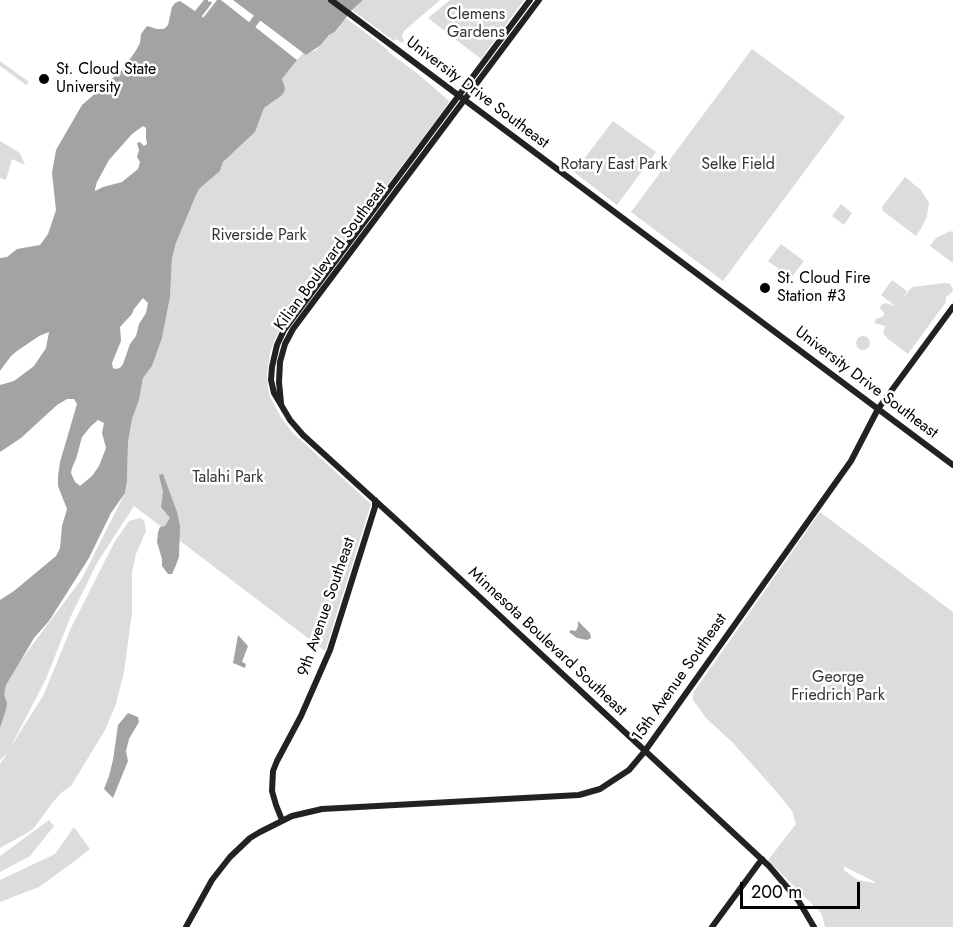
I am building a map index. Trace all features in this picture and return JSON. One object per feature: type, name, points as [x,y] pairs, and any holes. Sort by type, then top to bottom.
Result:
[{"type":"street","name":"University Drive Southeast","points":[[331,0],[953,465]]},
{"type":"street","name":"Kilian Boulevard Southeast","points":[[281,407],[280,362],[289,336],[462,98],[530,0]]},
{"type":"street","name":"Kilian Boulevard Southeast","points":[[462,98],[539,0]]},
{"type":"street","name":"15th Avenue Southeast","points":[[186,927],[212,880],[230,857],[250,838],[271,825],[300,813],[322,809],[579,795],[600,789],[629,770],[645,751],[851,460],[878,409],[953,307]]},
{"type":"street","name":"Minnesota Boulevard Southeast","points":[[281,407],[303,435],[762,859],[792,892],[814,927]]},
{"type":"street","name":"9th Avenue Southeast","points":[[282,820],[272,790],[273,771],[301,716],[330,650],[375,507],[375,500]]},
{"type":"street","points":[[712,927],[762,859]]},
{"type":"green space","points":[[363,0],[440,0],[404,31],[402,43],[396,39],[394,41],[352,10]]},
{"type":"green space","name":"Clemens Gardens","points":[[450,0],[524,0],[481,59],[428,18]]},
{"type":"green space","points":[[346,18],[449,101],[287,318],[270,353],[268,388],[270,397],[281,417],[292,432],[371,504],[325,651],[134,506],[97,563],[70,618],[46,679],[10,748],[43,696],[71,628],[115,541],[129,521],[140,518],[144,520],[146,531],[136,554],[132,572],[132,612],[124,672],[116,704],[105,730],[71,786],[53,802],[34,828],[0,848],[0,764],[8,752],[0,760],[3,684],[81,580],[125,493],[128,442],[132,419],[139,400],[143,378],[152,366],[162,338],[170,297],[172,258],[196,195],[199,189],[220,171],[223,162],[255,132],[264,108],[281,96],[285,88],[282,79],[297,60],[303,53],[307,54],[316,50],[329,35],[336,32]]},
{"type":"green space","name":"Selke Field","points":[[752,49],[845,117],[723,281],[631,212]]},
{"type":"green space","points":[[0,61],[29,82],[26,85],[0,66]]},
{"type":"green space","name":"Rotary East Park","points":[[613,121],[656,152],[617,205],[574,172]]},
{"type":"green space","points":[[0,141],[20,153],[25,165],[12,159],[6,180],[0,178]]},
{"type":"green space","points":[[905,177],[921,190],[929,203],[927,216],[916,236],[883,211],[882,207]]},
{"type":"green space","points":[[841,204],[852,213],[844,225],[832,216]]},
{"type":"green space","points":[[953,231],[953,263],[930,246],[936,238]]},
{"type":"green space","points":[[781,244],[804,261],[791,278],[768,261]]},
{"type":"green space","points":[[892,280],[907,291],[903,298],[912,287],[945,283],[950,284],[953,289],[908,354],[883,333],[885,326],[874,323],[877,318],[884,315],[880,309],[881,305],[885,303],[895,306],[881,295]]},
{"type":"green space","points":[[860,336],[866,336],[870,343],[866,350],[860,350],[856,346],[856,340]]},
{"type":"green space","name":"George Friedrich Park","points":[[820,512],[953,612],[953,927],[825,927],[822,914],[768,860],[796,824],[792,811],[732,742],[706,718],[693,700],[693,693]],"holes":[[[843,866],[875,882],[858,880],[845,871]]]},
{"type":"green space","points":[[49,820],[54,826],[30,856],[0,872],[0,856]]},
{"type":"green space","points":[[74,827],[90,849],[39,887],[0,902],[0,880],[55,854]]},
{"type":"shaded area","points":[[204,0],[210,1],[212,3],[202,16],[203,18],[217,0],[221,0],[297,60],[282,79],[284,92],[264,108],[255,132],[223,162],[220,171],[199,189],[196,195],[172,258],[170,297],[162,338],[152,366],[143,378],[139,400],[132,419],[128,442],[125,493],[111,513],[89,558],[49,621],[34,638],[6,685],[4,694],[7,704],[0,728],[0,600],[56,556],[60,548],[62,526],[67,509],[58,486],[58,476],[77,404],[74,399],[67,399],[57,405],[21,438],[0,452],[0,385],[14,381],[34,366],[46,348],[49,332],[17,351],[0,371],[0,258],[7,257],[17,249],[40,245],[48,234],[56,210],[52,173],[56,150],[82,105],[122,70],[135,52],[140,43],[141,34],[147,26],[164,29],[168,25],[172,7],[180,1],[195,11]],"holes":[[[143,126],[146,128],[147,144],[144,146],[140,142],[137,143],[139,150],[137,157],[140,162],[138,169],[122,182],[95,191],[97,182],[109,160],[132,134]],[[143,298],[148,303],[146,313],[139,324],[123,364],[120,368],[115,369],[112,363],[121,341],[120,327]],[[98,420],[104,423],[102,433],[106,448],[99,466],[92,476],[80,486],[75,482],[71,473],[82,437]]]},
{"type":"shaded area","points":[[233,0],[363,0],[335,32],[306,55]]},
{"type":"shaded area","points":[[163,474],[180,526],[179,557],[172,574],[168,574],[162,566],[157,542],[160,527],[165,526],[170,518],[161,507],[163,492],[159,475]]},
{"type":"shaded area","points":[[578,621],[590,633],[591,638],[587,640],[577,638],[569,632],[576,631]]},
{"type":"shaded area","points":[[238,635],[248,646],[242,662],[246,664],[245,668],[233,663]]},
{"type":"shaded area","points":[[128,713],[138,717],[139,722],[129,739],[126,751],[128,761],[113,798],[104,789],[113,760],[118,725]]},
{"type":"waterway","points":[[248,30],[271,0]]},
{"type":"place","name":"St. Cloud State University","points":[[44,79]]},
{"type":"place","name":"St. Cloud Fire Station #3","points":[[765,288]]},
{"type":"park label","name":"Riverside Park","points":[[259,236]]},
{"type":"park label","name":"Talahi Park","points":[[228,478]]}]
